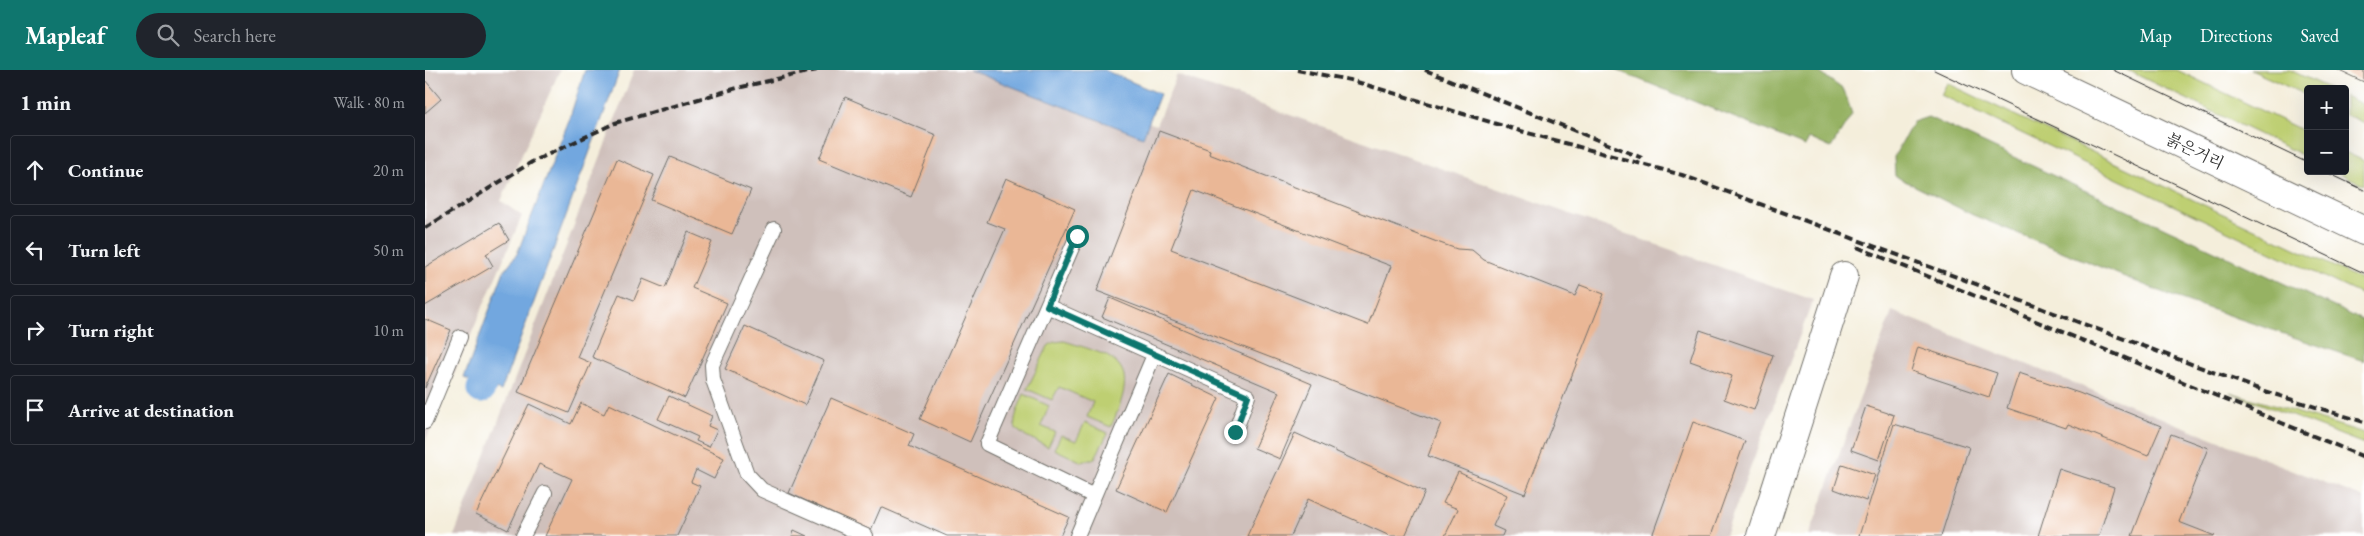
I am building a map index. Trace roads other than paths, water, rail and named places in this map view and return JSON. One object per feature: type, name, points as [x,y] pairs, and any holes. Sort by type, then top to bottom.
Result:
[{"type":"main road","name":"붉은거리","points":[[2026,70],[2364,231]]},
{"type":"main road","points":[[1761,536],[1844,276]]},
{"type":"lane","points":[[774,229],[712,365],[713,380],[747,474],[762,490],[866,536]]},
{"type":"lane","points":[[1077,236],[987,444],[1094,496]]},
{"type":"lane","points":[[1047,306],[1248,396],[1235,432]]},
{"type":"lane","points":[[425,422],[460,337]]},
{"type":"lane","points":[[1077,536],[1154,355]]},
{"type":"lane","points":[[523,536],[545,493]]},
{"type":"water","points":[[585,70],[620,70],[501,391],[464,378],[504,271],[517,254],[569,120]]},
{"type":"water","points":[[969,70],[1104,70],[1160,94],[1143,137]]},
{"type":"waterway","points":[[481,389],[498,348]]},
{"type":"tram line","points":[[1934,70],[2364,273]]},
{"type":"tram line","points":[[2113,70],[2304,161]]},
{"type":"tram line","points":[[2332,175],[2364,190]]},
{"type":"railway","points":[[425,228],[532,162],[615,123],[737,88],[817,70]]},
{"type":"railway","points":[[1297,70],[1350,80],[1517,130],[1682,175],[2264,391],[2364,422]]},
{"type":"railway","points":[[1425,70],[1642,158]]},
{"type":"railway","points":[[1857,247],[2364,457]]}]
